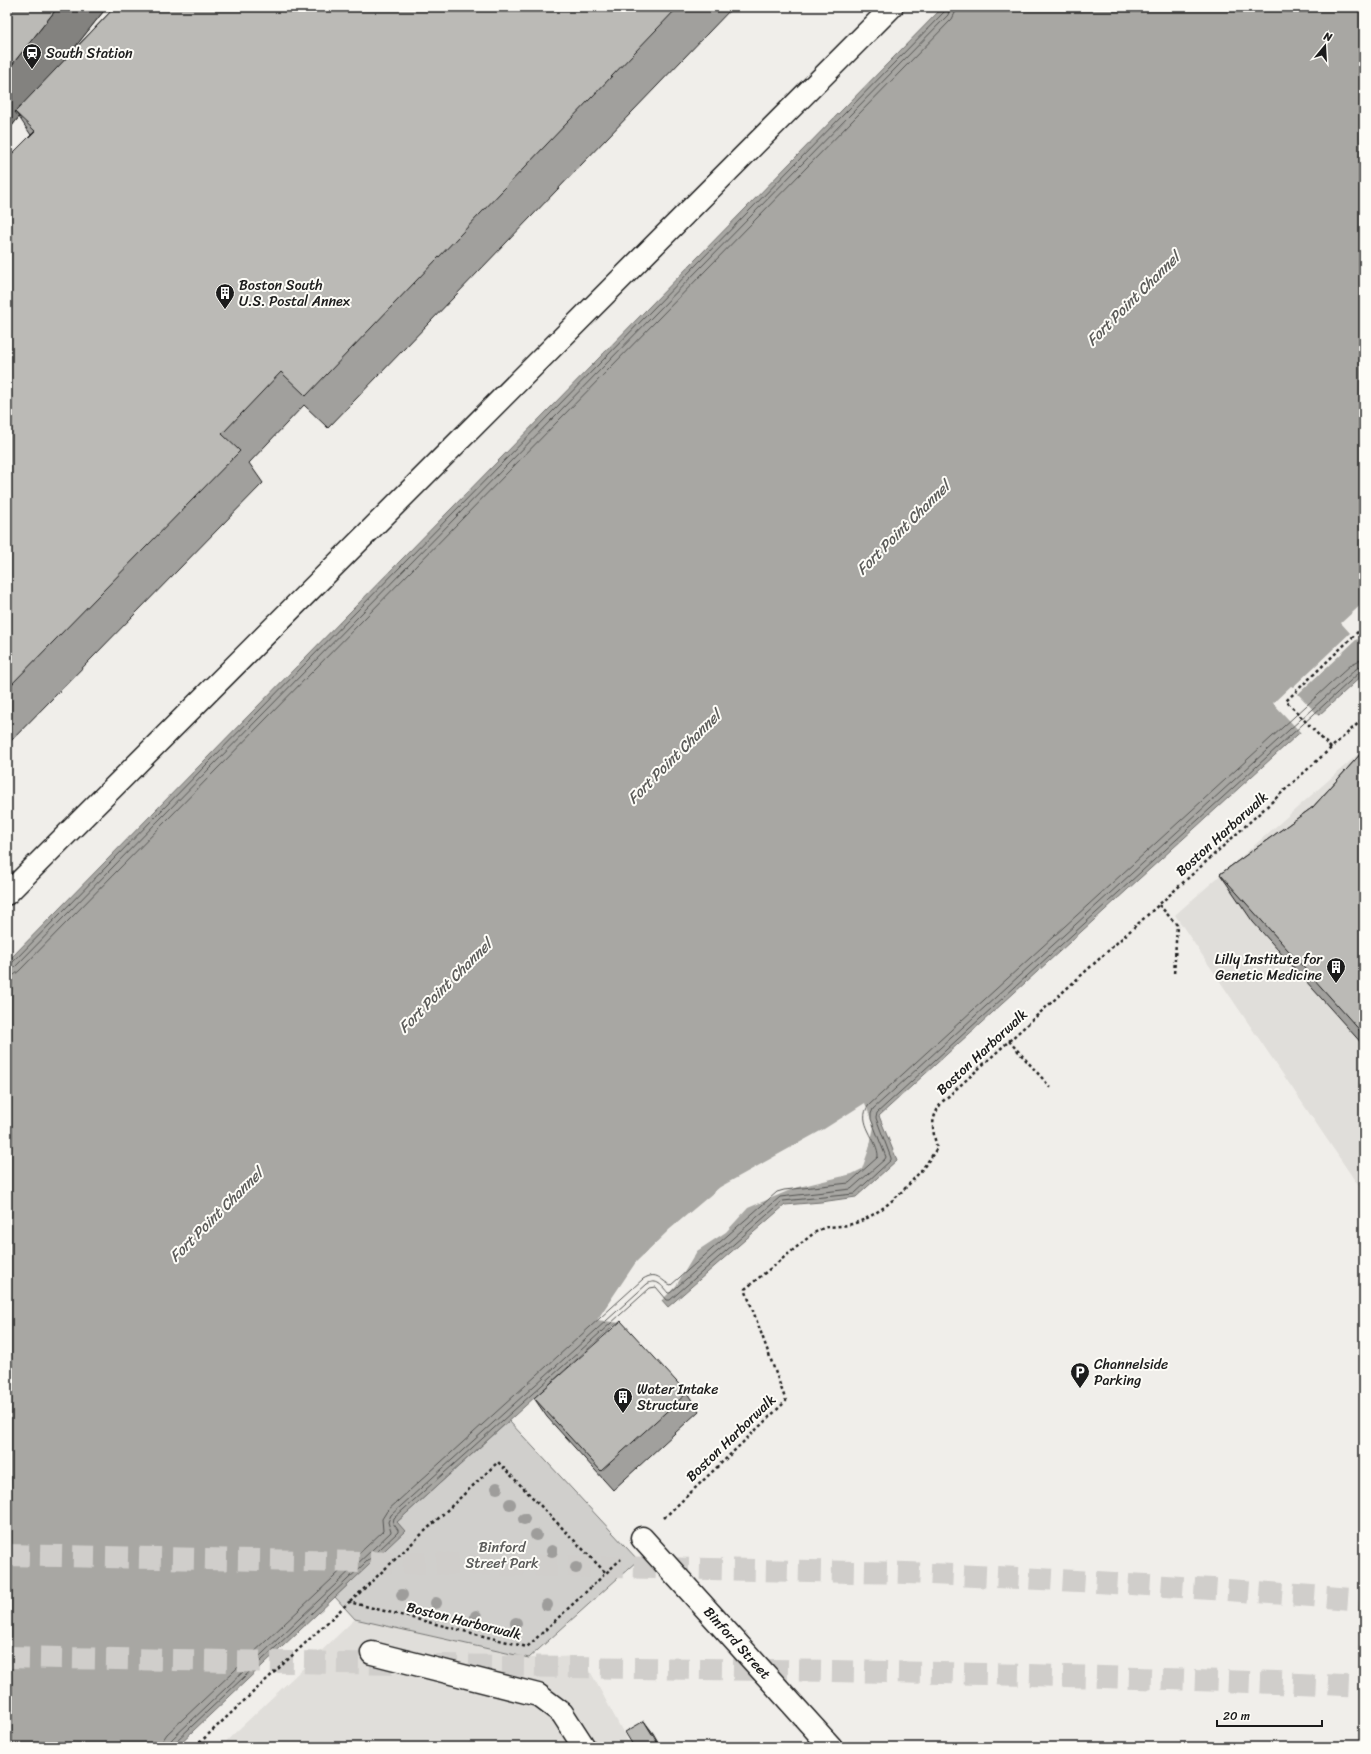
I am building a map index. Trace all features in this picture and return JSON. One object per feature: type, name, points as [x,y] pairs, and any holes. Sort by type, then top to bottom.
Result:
[{"type":"street","name":"Binford Street","points":[[642,1538],[831,1747]]},
{"type":"street","points":[[372,1653],[538,1694],[562,1713],[584,1747]]},
{"type":"lane","points":[[7,894],[892,7]]},
{"type":"path","points":[[1331,748],[1286,701],[1364,626]]},
{"type":"path","name":"Boston Harborwalk","points":[[349,1602],[527,1647],[786,1401],[746,1290],[814,1232],[827,1227],[842,1227],[860,1222],[886,1207],[927,1165],[937,1148],[932,1131],[933,1119],[942,1102],[1364,718]]},
{"type":"path","points":[[1158,905],[1177,925],[1174,975]]},
{"type":"path","points":[[1009,1041],[1051,1088]]},
{"type":"path","points":[[195,1747],[498,1462],[606,1573]]},
{"type":"shaded area","name":"Lilly Institute for Genetic Medicine","points":[[1364,749],[1364,1194],[1175,915]]},
{"type":"shaded area","points":[[355,1619],[529,1658],[582,1656],[631,1747],[220,1747]]},
{"type":"green space","name":"Binford Street Park","points":[[509,1421],[638,1560],[529,1658],[355,1619],[335,1597],[404,1531],[397,1522]]},
{"type":"water","name":"Fort Point Channel","points":[[943,7],[1364,7],[1364,674],[879,1116],[897,1160],[856,1197],[785,1205],[668,1307],[653,1290],[397,1522],[405,1531],[176,1747],[7,1747],[7,962]]},
{"type":"pier","points":[[1364,602],[1364,638],[1360,642],[1357,639],[1298,694],[1320,717],[1302,734],[1273,703],[1291,686],[1293,687],[1350,633],[1341,623]]},
{"type":"pier","points":[[865,1103],[874,1127],[869,1149],[862,1169],[852,1174],[795,1188],[748,1208],[726,1232],[697,1251],[676,1286],[661,1301],[653,1293],[620,1323],[597,1320],[636,1262],[670,1229],[720,1187],[824,1129]]},
{"type":"building","points":[[7,7],[58,7],[7,71]]},
{"type":"building","name":"Boston South U.S. Postal Annex","points":[[115,7],[678,7],[306,396],[281,372],[222,434],[240,451],[7,689],[7,159],[35,131],[15,112]]},
{"type":"building","points":[[1364,750],[1364,1035],[1220,874],[1313,807]]},
{"type":"building","name":"Water Intake Structure","points":[[621,1321],[687,1393],[601,1471],[534,1398]]},
{"type":"building","points":[[644,1721],[660,1747],[634,1747],[625,1732]]},
{"type":"tunnel","points":[[7,1555],[906,1573],[1135,1584],[1364,1600]]},
{"type":"tunnel","points":[[7,1657],[399,1664]]},
{"type":"tunnel","points":[[436,1665],[1016,1675],[1364,1687]]},
{"type":"place","name":"South Station","points":[[32,70]]},
{"type":"place","name":"Boston South U.S. Postal Annex","points":[[225,310]]},
{"type":"place","name":"Lilly Institute for Genetic Medicine","points":[[1336,984]]},
{"type":"place","name":"Channelside Parking","points":[[1080,1389]]},
{"type":"place","name":"Water Intake Structure","points":[[623,1414]]}]
